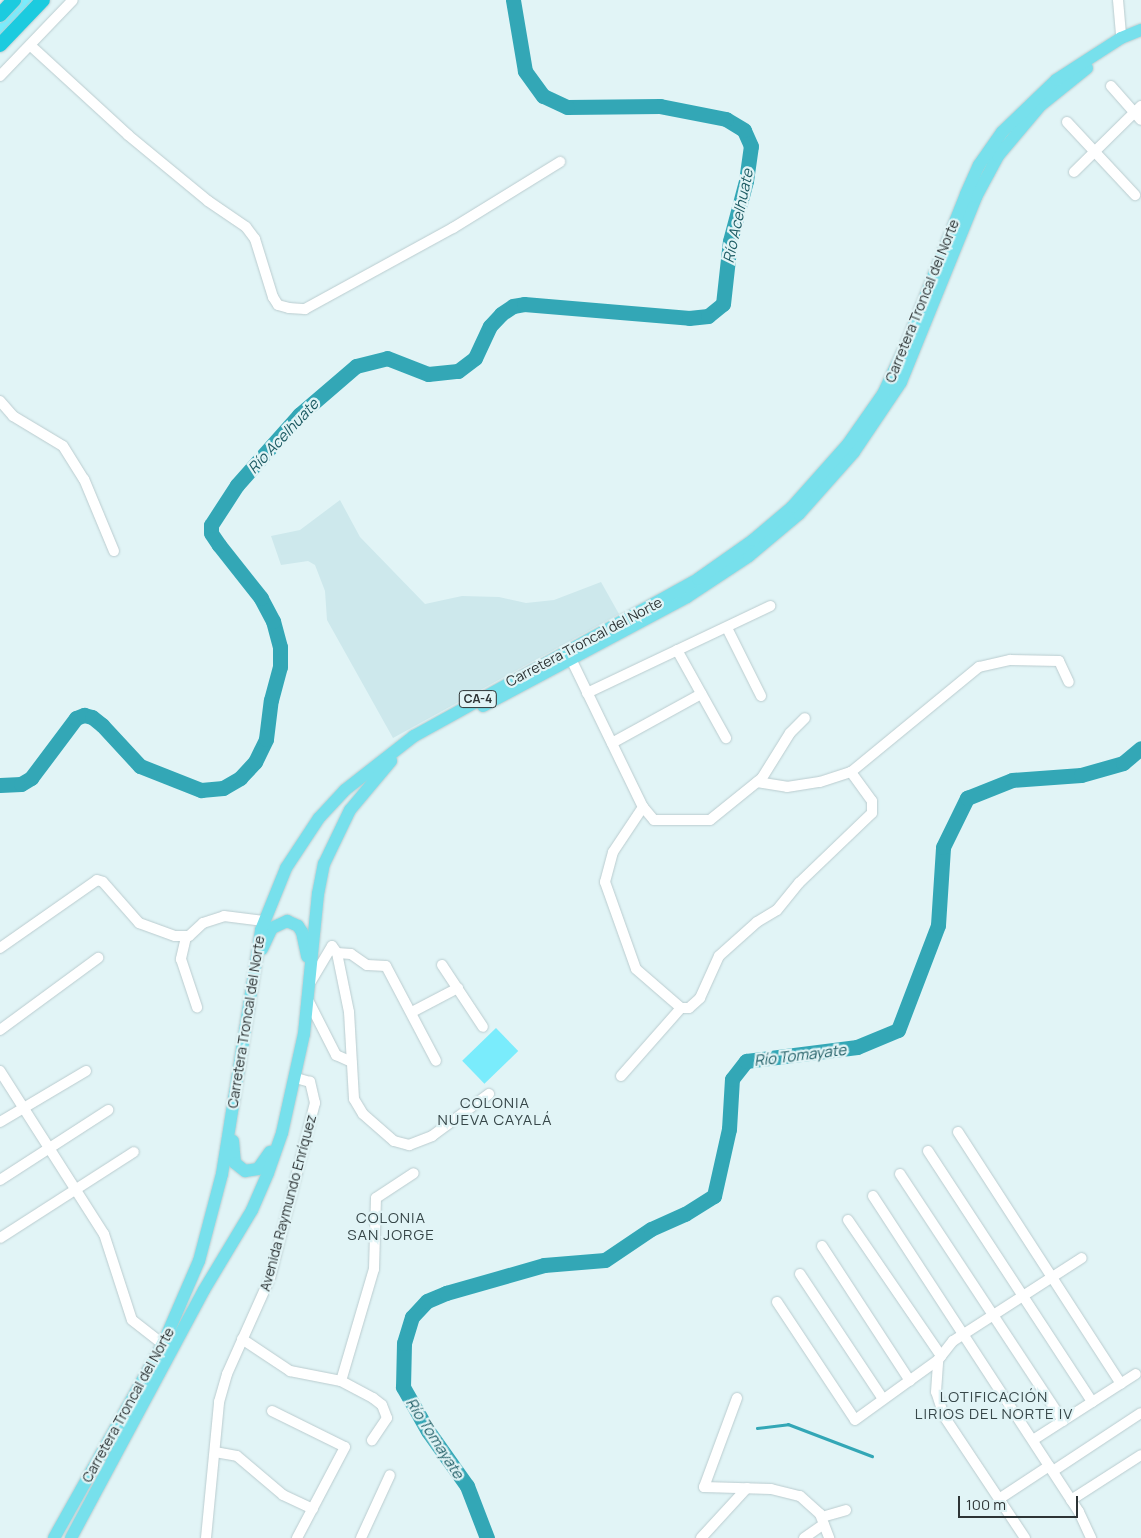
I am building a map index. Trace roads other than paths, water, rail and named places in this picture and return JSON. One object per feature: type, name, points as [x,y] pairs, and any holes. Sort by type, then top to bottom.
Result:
[{"type":"highway","points":[[0,15],[14,0]]},
{"type":"highway","points":[[0,45],[43,0]]},
{"type":"main road","name":"Carretera Troncal del Norte","points":[[54,1538],[181,1309],[208,1233],[233,1106],[254,966],[264,921],[286,868],[319,818],[345,790],[376,763],[414,736],[716,568],[792,507],[851,440],[883,394],[906,345],[966,194],[994,143],[1038,94],[1121,38],[1141,30]]},
{"type":"main road","name":"Carretera Troncal del Norte","points":[[71,1538],[204,1290],[252,1210],[282,1133],[303,1042],[318,894],[324,864],[343,821],[376,776],[409,748],[572,661],[722,575],[776,535],[821,491],[858,447],[901,382],[982,182],[1010,138],[1041,105],[1087,68],[1141,38]]},
{"type":"main road","points":[[254,966],[272,928],[287,921],[298,926],[302,932],[310,978]]},
{"type":"main road","points":[[233,1106],[233,1157],[241,1170],[249,1172],[261,1166],[282,1133]]},
{"type":"street","points":[[0,76],[31,46],[73,0]]},
{"type":"street","points":[[1118,0],[1121,38]]},
{"type":"street","points":[[31,46],[128,135],[208,201],[246,227],[255,238],[273,297],[278,305],[289,308],[305,309],[454,228],[560,162]]},
{"type":"street","points":[[1074,172],[1139,113],[1111,86]]},
{"type":"street","points":[[1066,122],[1135,195]]},
{"type":"street","points":[[0,401],[13,416],[63,446],[84,479],[114,551]]},
{"type":"street","points":[[587,693],[770,606]]},
{"type":"street","points":[[726,628],[761,696]]},
{"type":"street","points":[[677,650],[726,738]]},
{"type":"street","points":[[757,782],[787,787],[820,782],[851,772],[980,667],[1010,660],[1059,661],[1069,682]]},
{"type":"street","points":[[572,661],[643,806],[654,820],[710,820],[757,782],[790,733],[805,718]]},
{"type":"street","points":[[612,743],[701,694]]},
{"type":"street","points":[[643,806],[613,852],[605,882],[636,969],[681,1008],[689,1008],[700,998],[718,956],[757,922],[777,910],[799,883],[872,813],[872,801],[851,772]]},
{"type":"street","points":[[0,948],[100,880],[140,923],[175,936],[186,937],[211,919],[224,916],[264,921]]},
{"type":"street","points":[[186,937],[181,959],[197,1007]]},
{"type":"street","points":[[310,978],[332,946],[337,953],[349,1012],[352,1062],[358,1108],[401,1144],[419,1143],[432,1136],[489,1094]]},
{"type":"street","points":[[337,953],[352,954],[367,965],[386,966],[412,1012],[436,1061]]},
{"type":"street","points":[[0,1030],[98,958]]},
{"type":"street","points":[[442,965],[483,1028]]},
{"type":"street","points":[[412,1012],[458,988]]},
{"type":"street","points":[[308,1000],[324,1036],[336,1055],[352,1062]]},
{"type":"street","points":[[621,1076],[681,1008]]},
{"type":"street","points":[[303,1042],[314,1032],[324,1036]]},
{"type":"street","points":[[0,1071],[104,1234],[132,1320],[163,1344]]},
{"type":"street","points":[[0,1122],[86,1072]]},
{"type":"street","name":"Avenida Raymundo Enríquez","points":[[206,1538],[219,1402],[242,1339],[270,1278],[315,1103],[310,1082],[296,1078]]},
{"type":"street","points":[[0,1180],[108,1110]]},
{"type":"street","points":[[958,1132],[1121,1384]]},
{"type":"street","points":[[0,1238],[76,1192],[134,1152]]},
{"type":"street","points":[[928,1152],[1092,1402]]},
{"type":"street","points":[[341,1381],[374,1269],[376,1198],[414,1173]]},
{"type":"street","points":[[900,1174],[1063,1421]]},
{"type":"street","points":[[873,1196],[1051,1468],[1091,1538]]},
{"type":"street","points":[[848,1220],[940,1358],[936,1392],[944,1416],[1025,1538]]},
{"type":"street","points":[[822,1246],[910,1380]]},
{"type":"street","points":[[777,1302],[855,1420],[940,1358],[964,1334],[1082,1258]]},
{"type":"street","points":[[800,1274],[883,1399]]},
{"type":"street","points":[[242,1339],[290,1371],[341,1381],[373,1398],[385,1410],[384,1426],[372,1440]]},
{"type":"street","points":[[1033,1440],[1136,1374]]},
{"type":"street","points":[[737,1398],[704,1487],[771,1489],[800,1496],[823,1520],[829,1538]]},
{"type":"street","points":[[272,1411],[345,1447],[298,1538]]},
{"type":"street","points":[[998,1499],[1141,1413]]},
{"type":"street","points":[[215,1452],[237,1456],[283,1495],[313,1509]]},
{"type":"street","points":[[1071,1500],[1141,1455]]},
{"type":"street","points":[[360,1538],[390,1475]]},
{"type":"street","points":[[701,1538],[747,1488]]},
{"type":"street","points":[[804,1538],[823,1520],[846,1510]]},
{"type":"waterway","name":"Río Acelhuate","points":[[0,785],[21,784],[31,778],[76,718],[84,715],[92,717],[102,725],[140,766],[201,790],[223,788],[240,778],[255,762],[266,739],[271,700],[280,667],[280,647],[273,621],[261,598],[219,545],[211,533],[211,525],[237,485],[299,415],[356,366],[387,358],[428,374],[458,371],[475,358],[490,326],[501,314],[513,306],[524,304],[689,318],[708,316],[723,304],[730,241],[746,181],[751,146],[744,130],[726,119],[660,106],[567,107],[543,96],[525,71],[513,0]]},
{"type":"waterway","name":"Río Tomayate","points":[[487,1538],[467,1486],[428,1431],[403,1387],[404,1343],[412,1317],[427,1301],[446,1293],[544,1265],[605,1260],[651,1229],[685,1214],[714,1196],[729,1129],[732,1079],[746,1061],[857,1047],[898,1030],[938,925],[943,847],[967,798],[1012,780],[1081,775],[1123,763],[1141,748]]},
{"type":"waterway","points":[[757,1428],[788,1424],[872,1456]]},
{"type":"district","name":"COLONIA NUEVA CAYALÁ","points":[[495,1110]]},
{"type":"district","name":"COLONIA SAN JORGE","points":[[391,1226]]},
{"type":"district","name":"LOTIFICACIÓN LIRIOS DEL NORTE IV","points":[[994,1404]]}]
